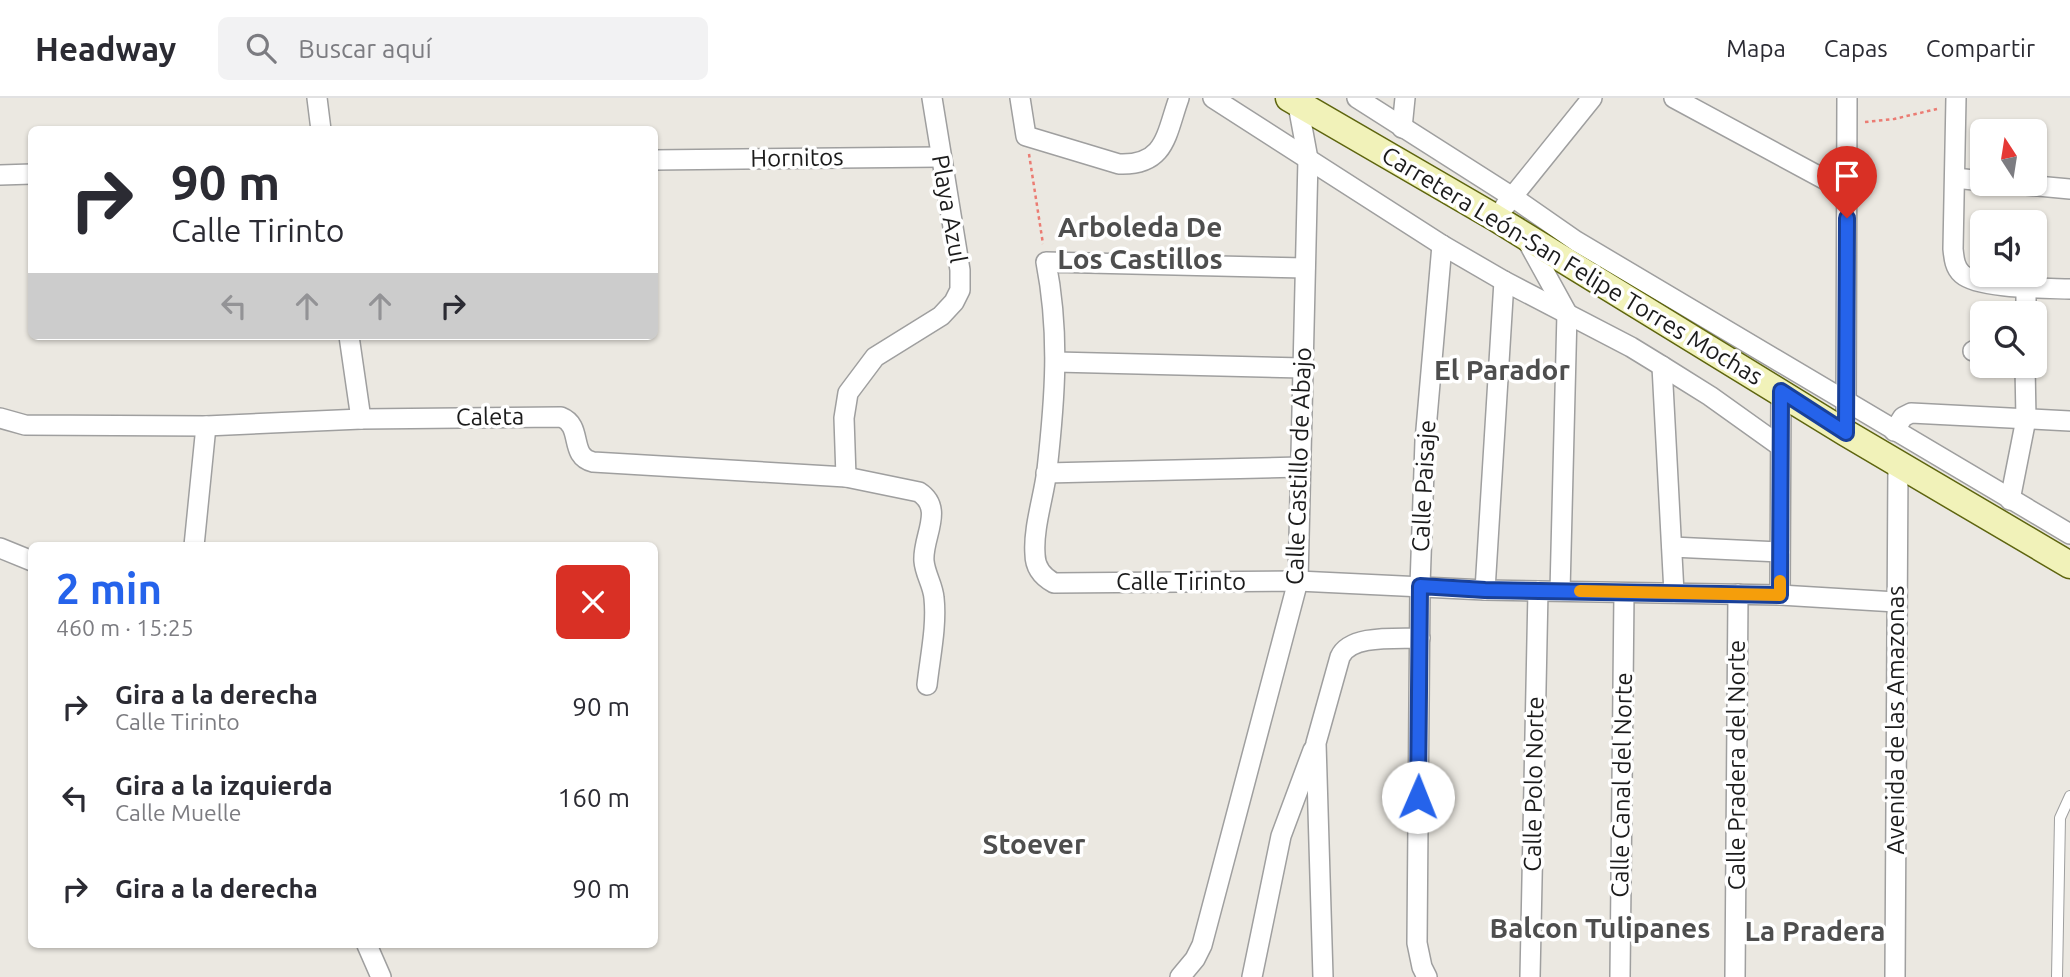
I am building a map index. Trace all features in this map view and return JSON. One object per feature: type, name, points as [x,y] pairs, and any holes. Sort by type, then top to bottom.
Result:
[{"type":"main road","name":"Carretera León-San Felipe Torres Mochas","points":[[1294,101],[1523,234],[1846,433],[2070,565]]},
{"type":"street","points":[[317,98],[320,126]]},
{"type":"street","name":"Playa Azul","points":[[846,477],[844,418],[848,393],[875,357],[941,316],[954,302],[960,290],[960,270],[932,98]]},
{"type":"street","points":[[1020,98],[1026,136],[1119,164],[1142,163],[1152,159],[1161,149],[1179,98]]},
{"type":"street","points":[[1213,98],[1442,245],[1662,366],[1710,396],[1780,446]]},
{"type":"street","points":[[1357,98],[1514,198],[1576,241],[2070,534]]},
{"type":"street","points":[[1402,128],[1405,98]]},
{"type":"street","points":[[1494,217],[1514,198],[1592,98]]},
{"type":"street","points":[[1674,98],[1848,192]]},
{"type":"street","points":[[1846,433],[1847,98]]},
{"type":"street","name":"Calle Castillo de Abajo","points":[[1180,977],[1195,959],[1202,945],[1298,582],[1308,159],[1294,101]]},
{"type":"street","points":[[1956,101],[1953,249],[1958,270],[1973,281],[2026,288],[2070,289]]},
{"type":"street","name":"Hornitos","points":[[658,160],[940,157]]},
{"type":"street","points":[[0,175],[28,174]]},
{"type":"street","points":[[1955,178],[1970,180]]},
{"type":"street","points":[[2048,187],[2070,189]]},
{"type":"street","points":[[1523,234],[1567,313],[1560,591]]},
{"type":"street","name":"Calle Paisaje","points":[[1427,977],[1422,967],[1417,930],[1420,586],[1425,441],[1442,245]]},
{"type":"street","points":[[1300,467],[1046,472],[1056,362],[1046,262],[1305,268]]},
{"type":"street","points":[[1485,590],[1504,281]]},
{"type":"street","points":[[2026,288],[2026,301]]},
{"type":"street","points":[[350,340],[360,419]]},
{"type":"street","points":[[1056,362],[1303,368]]},
{"type":"street","points":[[1662,366],[1674,593]]},
{"type":"street","points":[[2010,500],[2026,419],[2025,378]]},
{"type":"street","points":[[1780,595],[1781,391]]},
{"type":"street","points":[[1894,431],[1903,417],[1911,413],[2070,421]]},
{"type":"street","name":"Caleta","points":[[0,418],[25,425],[206,426],[360,419],[561,417],[569,420],[574,427],[579,454],[584,460],[593,462],[846,477],[919,492],[927,497],[932,506],[932,517],[923,552],[926,574],[934,596],[927,685]]},
{"type":"street","points":[[194,542],[206,426]]},
{"type":"street","name":"Avenida de las Amazonas","points":[[1895,977],[1898,464]]},
{"type":"street","name":"Calle Tirinto","points":[[1046,472],[1034,552],[1039,571],[1044,578],[1054,583],[1298,582],[1485,590],[1780,595],[1896,602]]},
{"type":"street","points":[[1672,547],[1780,552]]},
{"type":"street","points":[[0,548],[28,559]]},
{"type":"street","name":"Calle Polo Norte","points":[[1530,977],[1538,591]]},
{"type":"street","name":"Calle Canal del Norte","points":[[1620,977],[1624,593]]},
{"type":"street","name":"Calle Pradera del Norte","points":[[1735,977],[1738,594]]},
{"type":"street","points":[[1252,977],[1281,836],[1317,738],[1343,649],[1360,641],[1420,638]]},
{"type":"street","points":[[1317,738],[1323,977]]},
{"type":"street","points":[[368,948],[381,977]]},
{"type":"lane","points":[[2057,977],[2060,818],[2070,796]]},
{"type":"path","points":[[1847,124],[1894,119],[1956,101]]},
{"type":"path","points":[[1026,136],[1046,262]]},
{"type":"slow traffic","points":[[1580,591],[1780,595],[1780,581]]},
{"type":"district","name":"Arboleda De Los Castillos","points":[[1140,243]]},
{"type":"district","name":"El Parador","points":[[1502,370]]},
{"type":"district","name":"Stoever","points":[[1034,844]]},
{"type":"district","name":"Balcon Tulipanes","points":[[1600,928]]},
{"type":"district","name":"La Pradera","points":[[1815,931]]},
{"type":"route","points":[[1418,797],[1420,586],[1485,590],[1780,595],[1781,391],[1846,433],[1847,218]]}]
